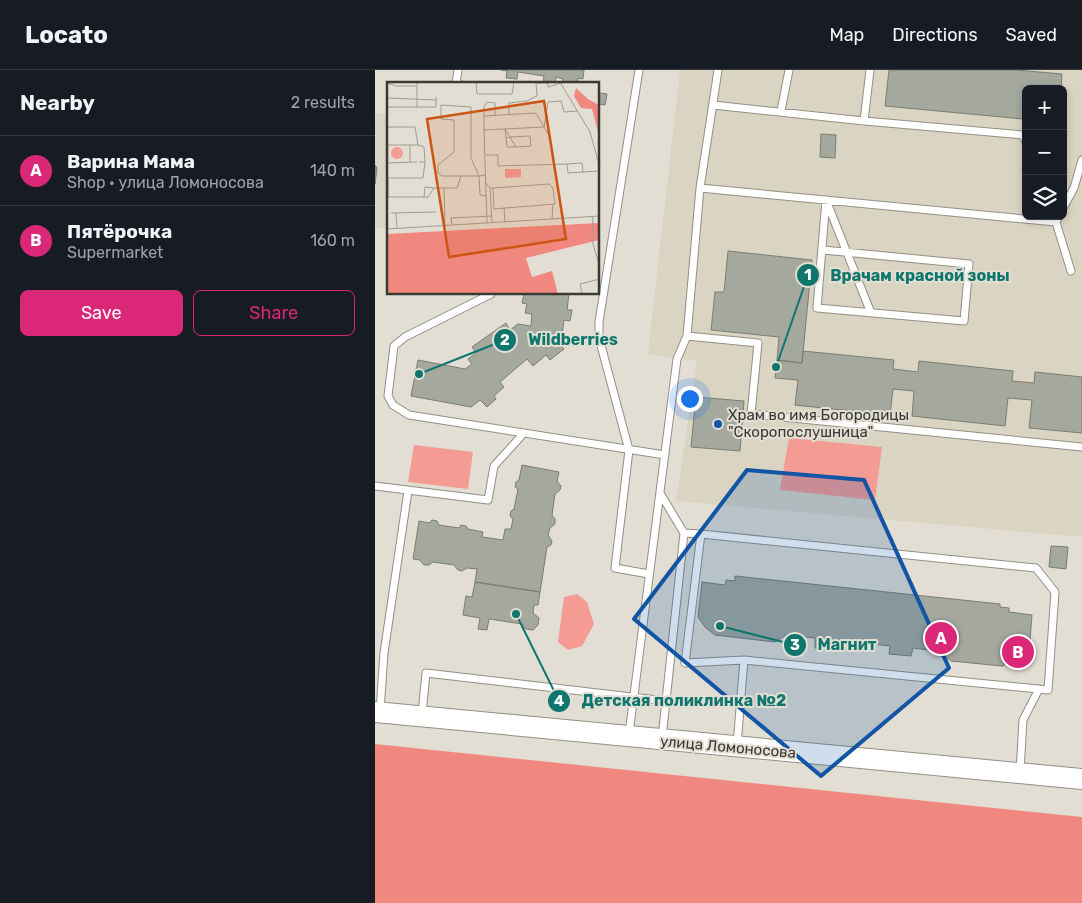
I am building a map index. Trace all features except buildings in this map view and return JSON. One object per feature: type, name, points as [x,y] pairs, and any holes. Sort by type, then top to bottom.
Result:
[{"type":"main road","name":"улица Ломоносова","points":[[378,713],[1082,779]]},
{"type":"lane","points":[[639,70],[599,322],[599,338],[629,450],[615,568],[649,574]]},
{"type":"lane","points":[[628,737],[677,358],[687,336],[700,188],[717,70]]},
{"type":"lane","points":[[781,111],[789,70]]},
{"type":"lane","points":[[865,121],[870,70]]},
{"type":"lane","points":[[713,105],[1022,135]]},
{"type":"lane","points":[[1067,201],[1074,188],[1082,160]]},
{"type":"lane","points":[[700,188],[1022,215]]},
{"type":"lane","points":[[823,250],[969,264],[964,321],[817,308],[826,200]]},
{"type":"lane","points":[[826,200],[871,313]]},
{"type":"lane","points":[[1057,220],[1071,271]]},
{"type":"lane","points":[[489,295],[405,338],[394,346],[388,396],[393,405],[409,415],[665,455]]},
{"type":"lane","points":[[687,336],[758,343],[751,414],[1082,447]]},
{"type":"lane","points":[[375,486],[488,500],[494,466],[524,433]]},
{"type":"lane","points":[[378,713],[384,653],[408,491]]},
{"type":"lane","points":[[660,493],[684,533],[662,741]]},
{"type":"lane","points":[[684,533],[701,534],[1035,568],[1055,592],[1048,690],[744,660],[685,663],[701,534]]},
{"type":"lane","points":[[737,748],[744,660]]},
{"type":"lane","points":[[421,717],[426,673],[666,701]]},
{"type":"lane","points":[[1020,774],[1023,720],[1039,689]]},
{"type":"highlighted area","points":[[747,470],[864,480],[949,668],[821,776],[634,619]]},
{"type":"shaded area","points":[[680,70],[1082,70],[1082,537],[676,501],[697,361],[648,354]]},
{"type":"shaded area","points":[[375,113],[387,115],[387,229],[375,227]]},
{"type":"shaded area","points":[[789,438],[882,447],[875,500],[780,490]]},
{"type":"shaded area","points":[[414,445],[473,452],[468,489],[408,482]]},
{"type":"shaded area","points":[[577,594],[587,602],[594,624],[582,646],[568,650],[558,642],[564,597]]},
{"type":"shaded area","points":[[375,744],[1082,817],[1082,903],[375,903]]},
{"type":"place","name":"Врачам красной зоны","points":[[776,367]]},
{"type":"place","name":"Wildberries","points":[[419,374]]},
{"type":"place","name":"Храм во имя Богородицы \"Скоропослушница\"","points":[[718,424]]},
{"type":"place","name":"Детская поликлинка №2","points":[[516,614]]},
{"type":"place","name":"Магнит","points":[[720,626]]},
{"type":"place","name":"Варина Мама","points":[[941,638]]},
{"type":"place","name":"Пятёрочка","points":[[1018,652]]}]
